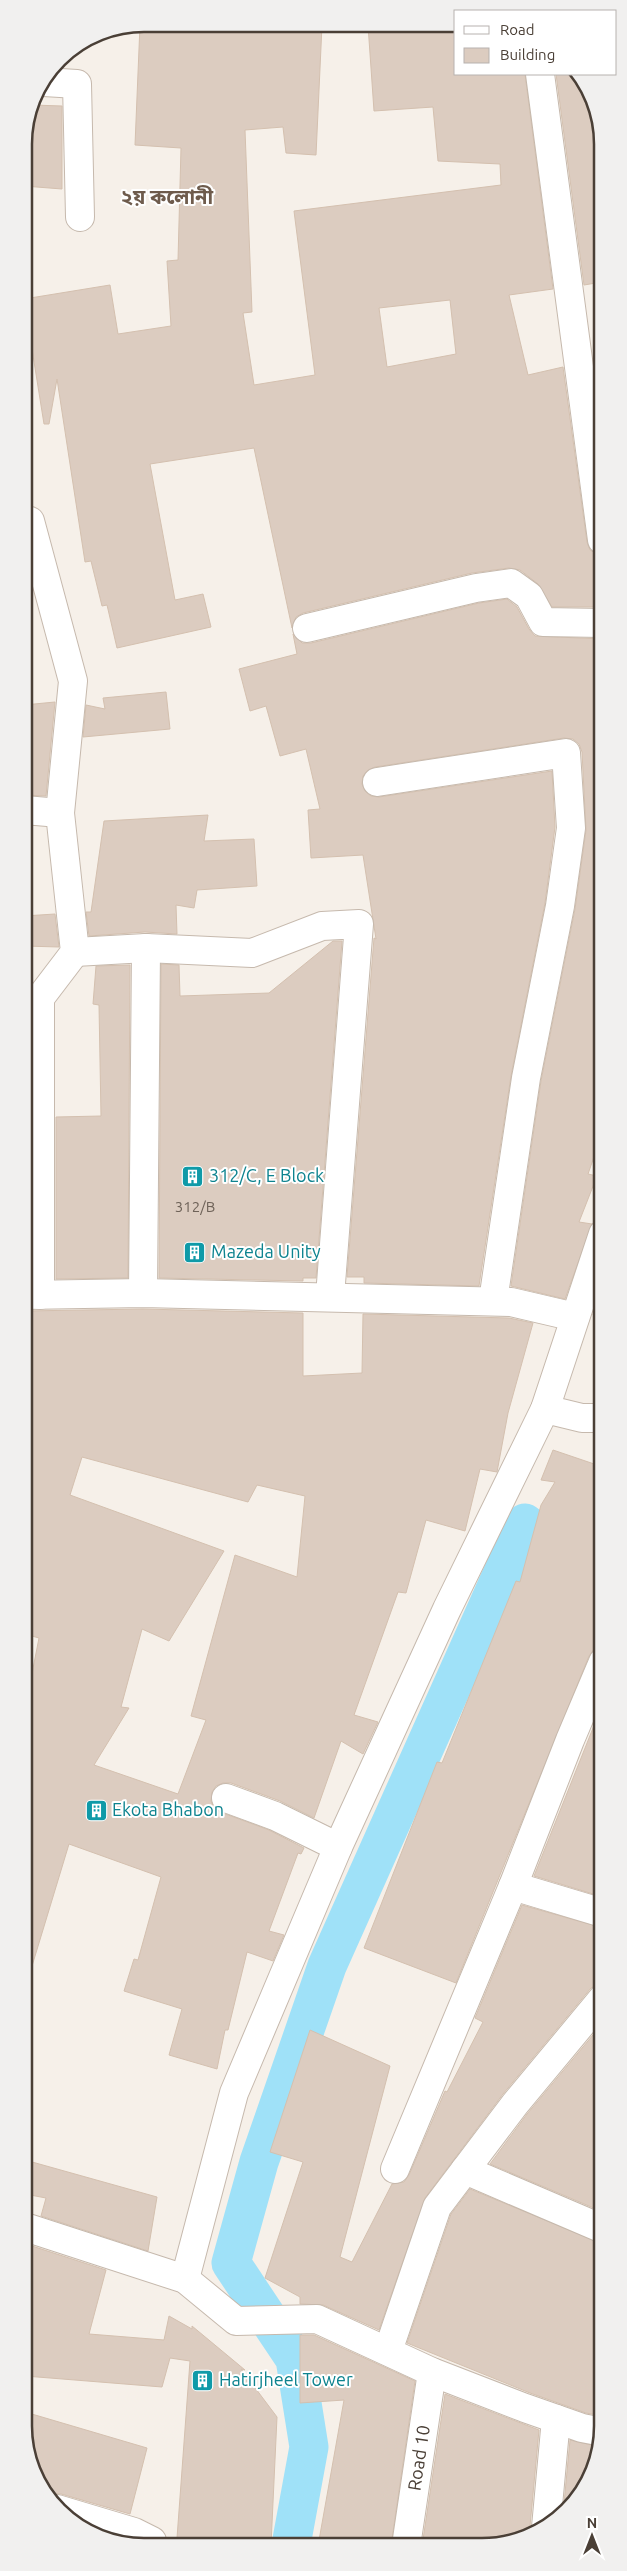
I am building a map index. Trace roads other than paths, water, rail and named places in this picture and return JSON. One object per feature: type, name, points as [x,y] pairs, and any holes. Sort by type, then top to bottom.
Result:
[{"type":"street","points":[[540,75],[594,480]]},
{"type":"street","points":[[51,82],[77,84],[80,217]]},
{"type":"street","points":[[33,532],[73,681],[60,813],[75,952]]},
{"type":"street","points":[[306,628],[476,588],[511,583],[529,596],[543,622],[594,622]]},
{"type":"street","points":[[377,782],[566,753],[571,828],[560,906],[528,1068],[493,1301]]},
{"type":"street","points":[[33,811],[60,813]]},
{"type":"street","points":[[33,998],[75,952],[146,948],[252,953],[322,926],[359,924],[330,1296]]},
{"type":"street","points":[[143,1293],[146,948]]},
{"type":"street","points":[[185,2279],[234,2093],[338,1847],[447,1609],[545,1409],[594,1260]]},
{"type":"street","points":[[32,1295],[143,1293],[493,1301],[511,1302],[575,1316]]},
{"type":"street","points":[[545,1409],[582,1418],[594,1418]]},
{"type":"street","points":[[395,2170],[513,1886],[594,1683]]},
{"type":"street","points":[[226,1798],[274,1816],[338,1847]]},
{"type":"street","points":[[513,1886],[594,1910]]},
{"type":"street","points":[[388,2350],[437,2207],[515,2104],[594,2011]]},
{"type":"street","points":[[465,2170],[594,2225]]},
{"type":"street","points":[[32,2229],[185,2279],[236,2321],[317,2319],[388,2350],[432,2372],[556,2419],[594,2430]]},
{"type":"street","name":"Road 10","points":[[407,2538],[432,2372]]},
{"type":"street","points":[[547,2519],[556,2419]]},
{"type":"street","points":[[75,2514],[134,2532],[144,2538]]},
{"type":"waterway","points":[[292,2538],[309,2447],[295,2359],[231,2263],[259,2162],[327,1966],[525,1523]]},
{"type":"place","name":"312/C, E Block","points":[[193,1176]]},
{"type":"place","name":"Mazeda Unity","points":[[195,1252]]},
{"type":"place","name":"Ekota Bhabon","points":[[96,1810]]},
{"type":"place","name":"Hatirjheel Tower","points":[[203,2380]]},
{"type":"district","name":"২য় কলোনী","points":[[167,197]]}]
